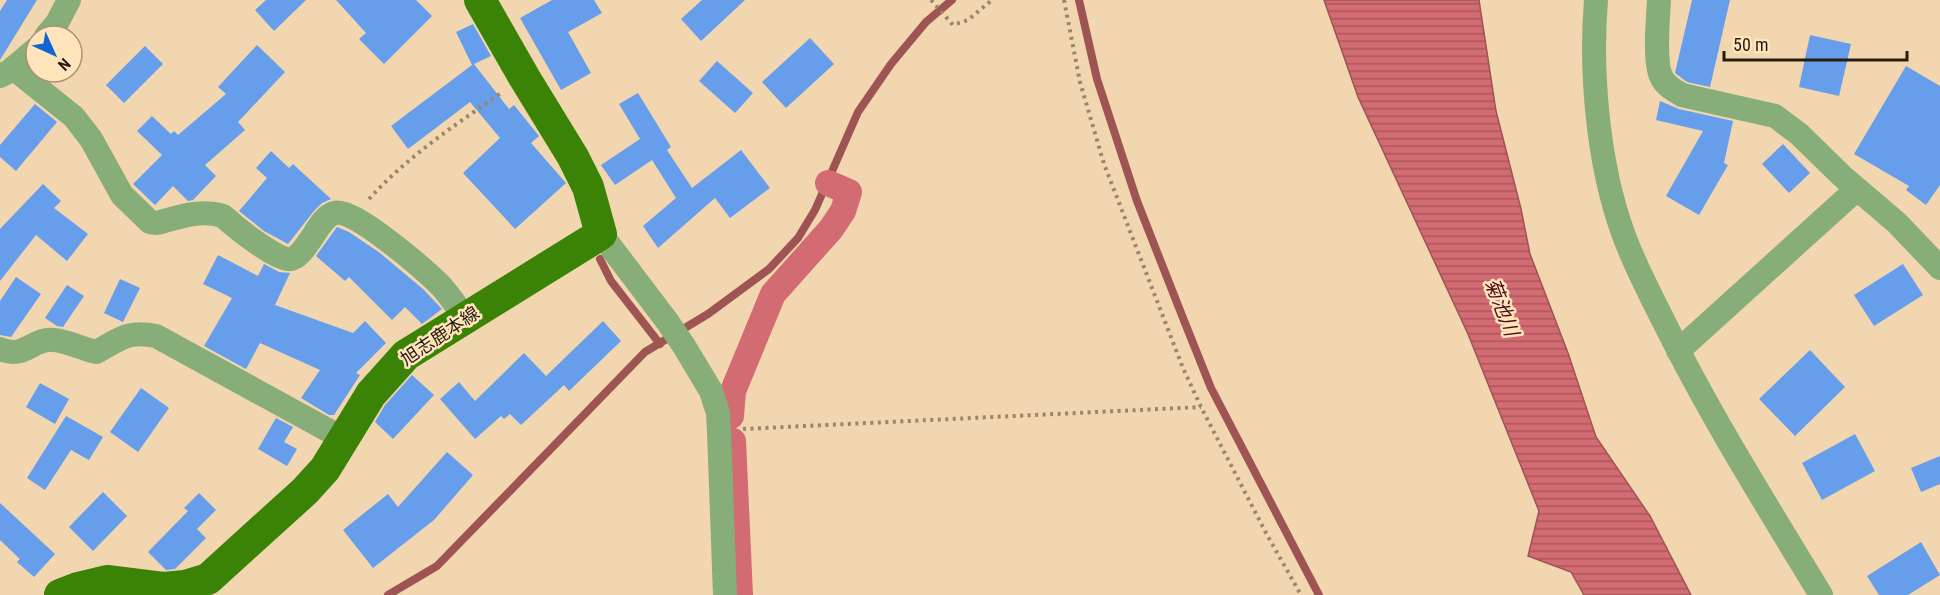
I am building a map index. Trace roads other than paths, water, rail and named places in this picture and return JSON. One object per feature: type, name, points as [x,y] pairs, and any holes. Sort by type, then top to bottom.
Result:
[{"type":"main road","points":[[480,0],[573,157],[588,187],[601,234]]},
{"type":"main road","name":"旭志鹿本線","points":[[60,595],[107,581],[163,588],[185,586],[208,579],[305,491],[325,469],[370,394],[406,355],[575,248],[601,234]]},
{"type":"street","points":[[56,24],[69,0]]},
{"type":"street","points":[[1596,0],[1593,57],[1596,100],[1611,192],[1623,232],[1678,351],[1732,447],[1821,595]]},
{"type":"street","points":[[1659,0],[1658,62],[1661,77],[1670,88],[1682,95],[1774,116],[1799,134],[1897,223],[1940,268]]},
{"type":"street","points":[[24,58],[6,72],[74,117],[91,139],[122,195],[150,222],[157,223],[197,213],[215,213],[223,216],[277,255],[288,260],[295,258],[322,222],[334,213],[342,211],[354,216],[406,255],[440,286],[466,319]]},
{"type":"street","points":[[1678,351],[1857,189]]},
{"type":"street","points":[[601,234],[667,321],[711,391],[718,413],[725,595]]},
{"type":"street","points":[[0,349],[18,352],[51,339],[96,352],[120,337],[137,333],[156,336],[344,439]]},
{"type":"water","name":"菊池川","points":[[1324,0],[1479,0],[1496,111],[1530,254],[1568,353],[1596,437],[1650,516],[1691,595],[1584,595],[1571,572],[1528,556],[1539,511],[1468,334],[1358,97]]},
{"type":"waterway","points":[[388,595],[437,566],[645,352],[708,314],[769,269],[798,238],[815,210],[858,112],[891,64],[926,22],[952,0]]},
{"type":"waterway","points":[[1079,0],[1097,79],[1137,201],[1211,388],[1319,595]]},
{"type":"waterway","points":[[731,416],[733,391],[773,294],[831,229],[843,211],[849,192],[828,183]]},
{"type":"waterway","points":[[600,259],[611,281],[660,344]]},
{"type":"waterway","points":[[733,441],[740,595]]}]
